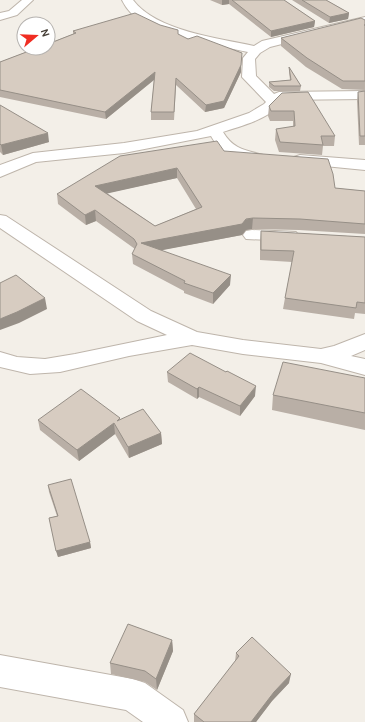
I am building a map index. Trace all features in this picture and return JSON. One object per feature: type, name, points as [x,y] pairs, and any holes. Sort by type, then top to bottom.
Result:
[{"type":"street","points":[[0,17],[13,13],[28,0]]},
{"type":"street","points":[[127,0],[129,6],[141,15],[172,30],[256,50]]},
{"type":"street","points":[[314,20],[326,28]]},
{"type":"street","points":[[0,172],[8,167],[33,158],[179,140],[215,130],[254,116],[270,107],[273,101],[270,96],[249,77],[249,58],[256,50],[266,44],[326,28],[365,20]]},
{"type":"street","points":[[270,96],[365,95]]},
{"type":"street","points":[[215,130],[220,141],[230,152],[252,157],[365,165]]},
{"type":"street","points":[[0,220],[144,316],[192,338],[243,347],[321,356],[365,367]]},
{"type":"street","points":[[252,235],[306,237]]},
{"type":"street","points":[[0,359],[15,365],[33,367],[66,365],[120,351],[192,338]]},
{"type":"street","points":[[321,356],[339,353],[365,341]]},
{"type":"street","points":[[0,671],[134,695],[171,722]]},
{"type":"building","points":[[232,0],[284,0],[315,21],[271,31]]},
{"type":"building","points":[[302,0],[326,0],[349,13],[330,17]]},
{"type":"building","points":[[135,13],[160,25],[178,30],[178,34],[188,39],[197,36],[242,53],[241,65],[224,101],[206,105],[176,78],[174,112],[151,112],[155,72],[105,112],[0,90],[0,62],[16,56],[56,56],[56,41],[76,33],[73,31]]},
{"type":"building","points":[[361,18],[365,20],[365,81],[343,81],[307,58],[281,38]]},
{"type":"building","points":[[289,67],[301,86],[274,86],[269,82],[291,80]]},
{"type":"building","points":[[365,91],[365,136],[360,136],[358,92]]},
{"type":"building","points":[[308,92],[335,136],[321,136],[323,145],[280,142],[276,129],[295,126],[294,111],[271,111],[269,106],[282,93]]},
{"type":"building","points":[[0,105],[48,133],[1,145]]},
{"type":"building","points":[[217,141],[224,151],[328,159],[333,174],[335,188],[365,191],[365,224],[300,219],[253,218],[246,219],[242,224],[141,243],[231,275],[213,293],[184,283],[185,281],[132,254],[137,244],[134,239],[95,210],[85,215],[57,194],[120,156]],"holes":[[[177,168],[202,207],[155,226],[95,186]]]},
{"type":"building","points":[[261,231],[365,237],[365,303],[357,302],[356,308],[285,298],[294,251],[261,250]]},
{"type":"building","points":[[16,275],[45,298],[0,319],[0,283]]},
{"type":"building","points":[[190,353],[256,386],[240,406],[199,387],[197,389],[167,372]]},
{"type":"building","points":[[283,362],[365,378],[365,413],[273,395]]},
{"type":"building","points":[[81,389],[120,418],[117,421],[143,409],[161,433],[128,447],[114,423],[77,450],[38,420]]},
{"type":"building","points":[[71,479],[90,542],[56,551],[49,518],[58,516],[48,485]]},
{"type":"building","points":[[128,624],[172,640],[156,679],[145,671],[110,663]]},
{"type":"building","points":[[252,637],[291,674],[274,692],[251,722],[204,722],[194,714],[239,656],[236,653]]}]
